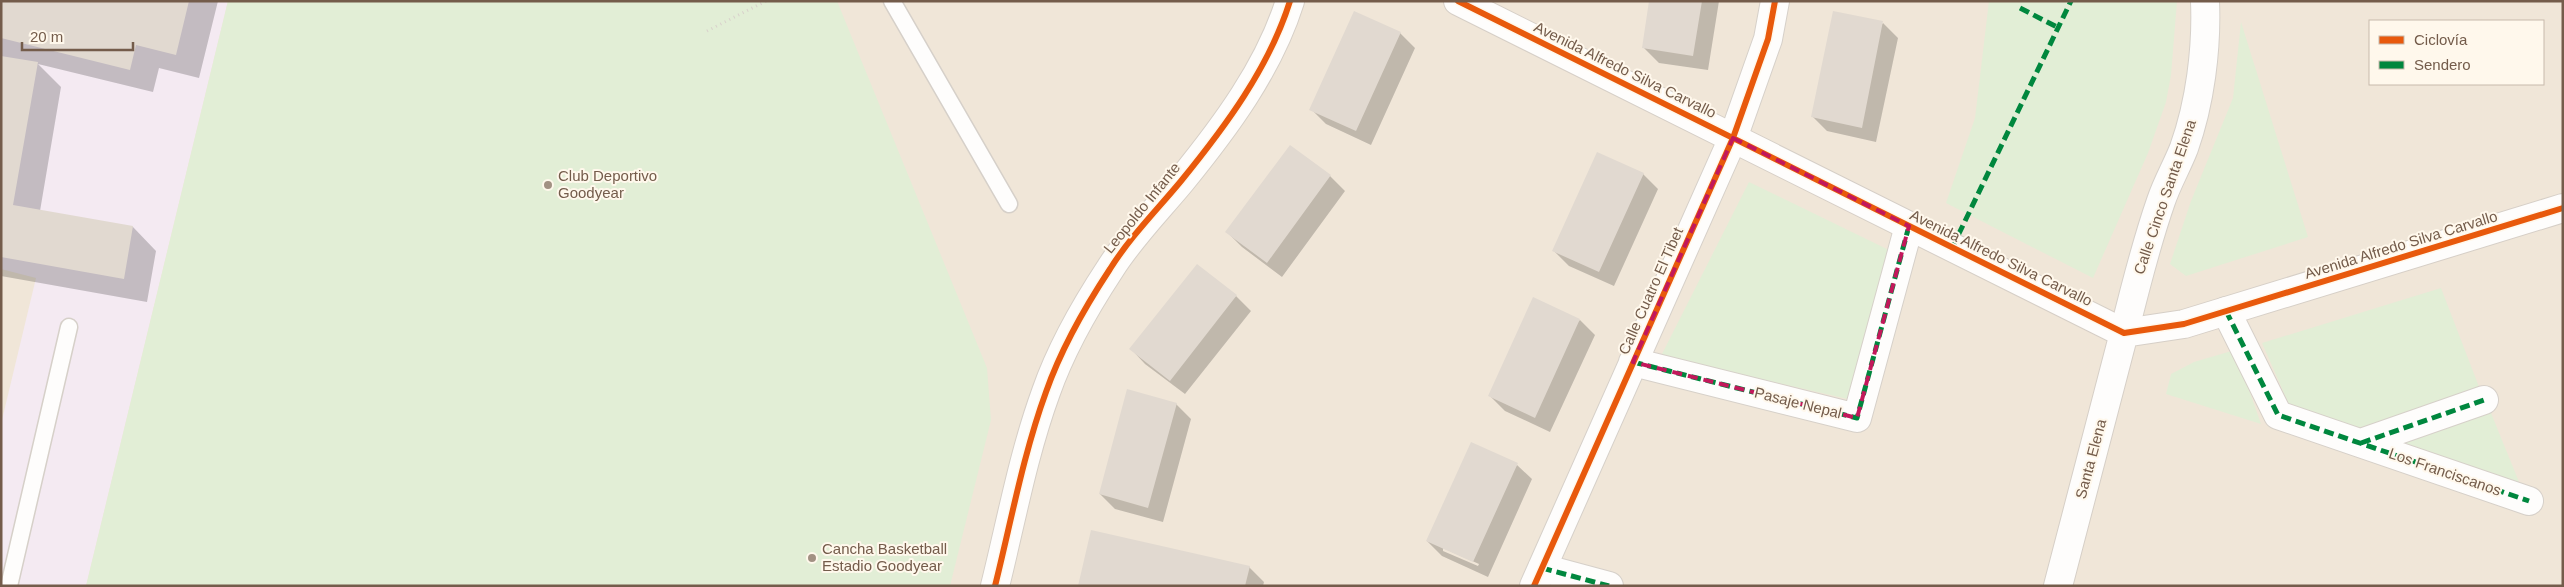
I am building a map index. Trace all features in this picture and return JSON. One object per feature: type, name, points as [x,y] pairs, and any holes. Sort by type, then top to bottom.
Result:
[{"type":"street","name":"Leopoldo Infante","points":[[995,586],[1045,393],[1062,352],[1110,268],[1148,217],[1181,182],[1228,120],[1270,49],[1290,1]]},
{"type":"street","name":"Avenida Alfredo Silva Carvallo","points":[[1458,1],[2124,333],[2184,324],[2563,208]]},
{"type":"street","name":"Calle Cuatro El Tibet","points":[[1538,577],[1733,138],[1768,39],[1775,1]]},
{"type":"street","name":"Calle Cinco Santa Elena","points":[[2124,333],[2143,254],[2162,197],[2184,148],[2197,100],[2204,54],[2205,1]]},
{"type":"street","name":"Pasaje Nepal","points":[[1633,362],[1857,418],[1909,226]]},
{"type":"street","name":"Los Franciscanos","points":[[2226,311],[2278,415],[2529,501]]},
{"type":"street","name":"Santa Elena","points":[[2058,586],[2124,333]]},
{"type":"street","name":"Los Franciscanos","points":[[2361,443],[2484,400]]},
{"type":"street","points":[[1538,577],[1609,586]]},
{"type":"lane","points":[[892,1],[1009,204]]},
{"type":"lane","points":[[9,586],[69,327]]},
{"type":"path","points":[[707,31],[766,1]]},
{"type":"highlighted area","points":[[1733,138],[1909,226],[1857,418],[1633,362]]},
{"type":"shaded area","points":[[1,1],[2563,1],[2563,586],[1,586]]},
{"type":"shaded area","points":[[1,1],[228,1],[86,586],[1,586],[1,424],[36,278],[1,269]]},
{"type":"green space","name":"Club Deportivo Goodyear","points":[[228,1],[837,1],[987,368],[991,420],[950,586],[86,586]]},
{"type":"green space","points":[[1989,1],[2177,1],[2171,75],[2166,102],[2148,153],[2093,278],[1946,203],[1975,118]]},
{"type":"green space","points":[[2241,22],[2308,237],[2186,276],[2170,264],[2191,201],[2233,98]]},
{"type":"green space","points":[[1749,182],[1893,252],[1852,400],[1661,356]]},
{"type":"green space","points":[[2441,288],[2481,392],[2362,434],[2291,409],[2262,343]]},
{"type":"green space","points":[[2235,350],[2261,424],[2166,394],[2171,374],[2194,362]]},
{"type":"green space","points":[[2489,408],[2521,487],[2394,448],[2398,440]]},
{"type":"building","points":[[1,1],[189,1],[176,55],[136,45],[130,70],[1,38]]},
{"type":"building","points":[[1649,1],[1702,1],[1693,56],[1642,48]]},
{"type":"building","points":[[1354,11],[1401,32],[1356,131],[1309,110]]},
{"type":"building","points":[[1833,11],[1883,21],[1862,128],[1811,117]]},
{"type":"building","points":[[1,56],[38,62],[13,205],[133,226],[124,279],[1,257]]},
{"type":"building","points":[[1290,145],[1331,175],[1267,263],[1225,232]]},
{"type":"building","points":[[1597,152],[1644,173],[1599,272],[1552,251]]},
{"type":"building","points":[[1197,264],[1237,295],[1170,381],[1129,349]]},
{"type":"building","points":[[1533,297],[1580,319],[1535,418],[1488,396]]},
{"type":"building","points":[[1127,389],[1177,403],[1148,508],[1099,494]]},
{"type":"building","points":[[1471,442],[1518,463],[1473,562],[1426,541]]},
{"type":"building","points":[[1091,530],[1250,566],[1245,586],[1078,586]]},
{"type":"marked path","points":[[1952,248],[2071,1]]},
{"type":"marked path","points":[[2020,8],[2057,27]]},
{"type":"marked path","points":[[1633,362],[1857,418],[1909,226]]},
{"type":"marked path","points":[[2226,311],[2278,415],[2529,501]]},
{"type":"marked path","points":[[2361,443],[2484,400]]},
{"type":"marked path","points":[[1542,568],[1609,586]]},
{"type":"cycle path","points":[[995,586],[1038,416],[1066,344],[1118,257],[1214,140],[1244,96],[1270,50],[1290,1]]},
{"type":"cycle path","points":[[1458,1],[2124,333],[2184,324],[2563,208]]},
{"type":"cycle path","points":[[1534,586],[1733,138],[1768,39],[1775,1]]},
{"type":"place","name":"Club Deportivo Goodyear","points":[[548,185]]},
{"type":"place","name":"Cancha Basketball Estadio Goodyear","points":[[812,558]]}]
